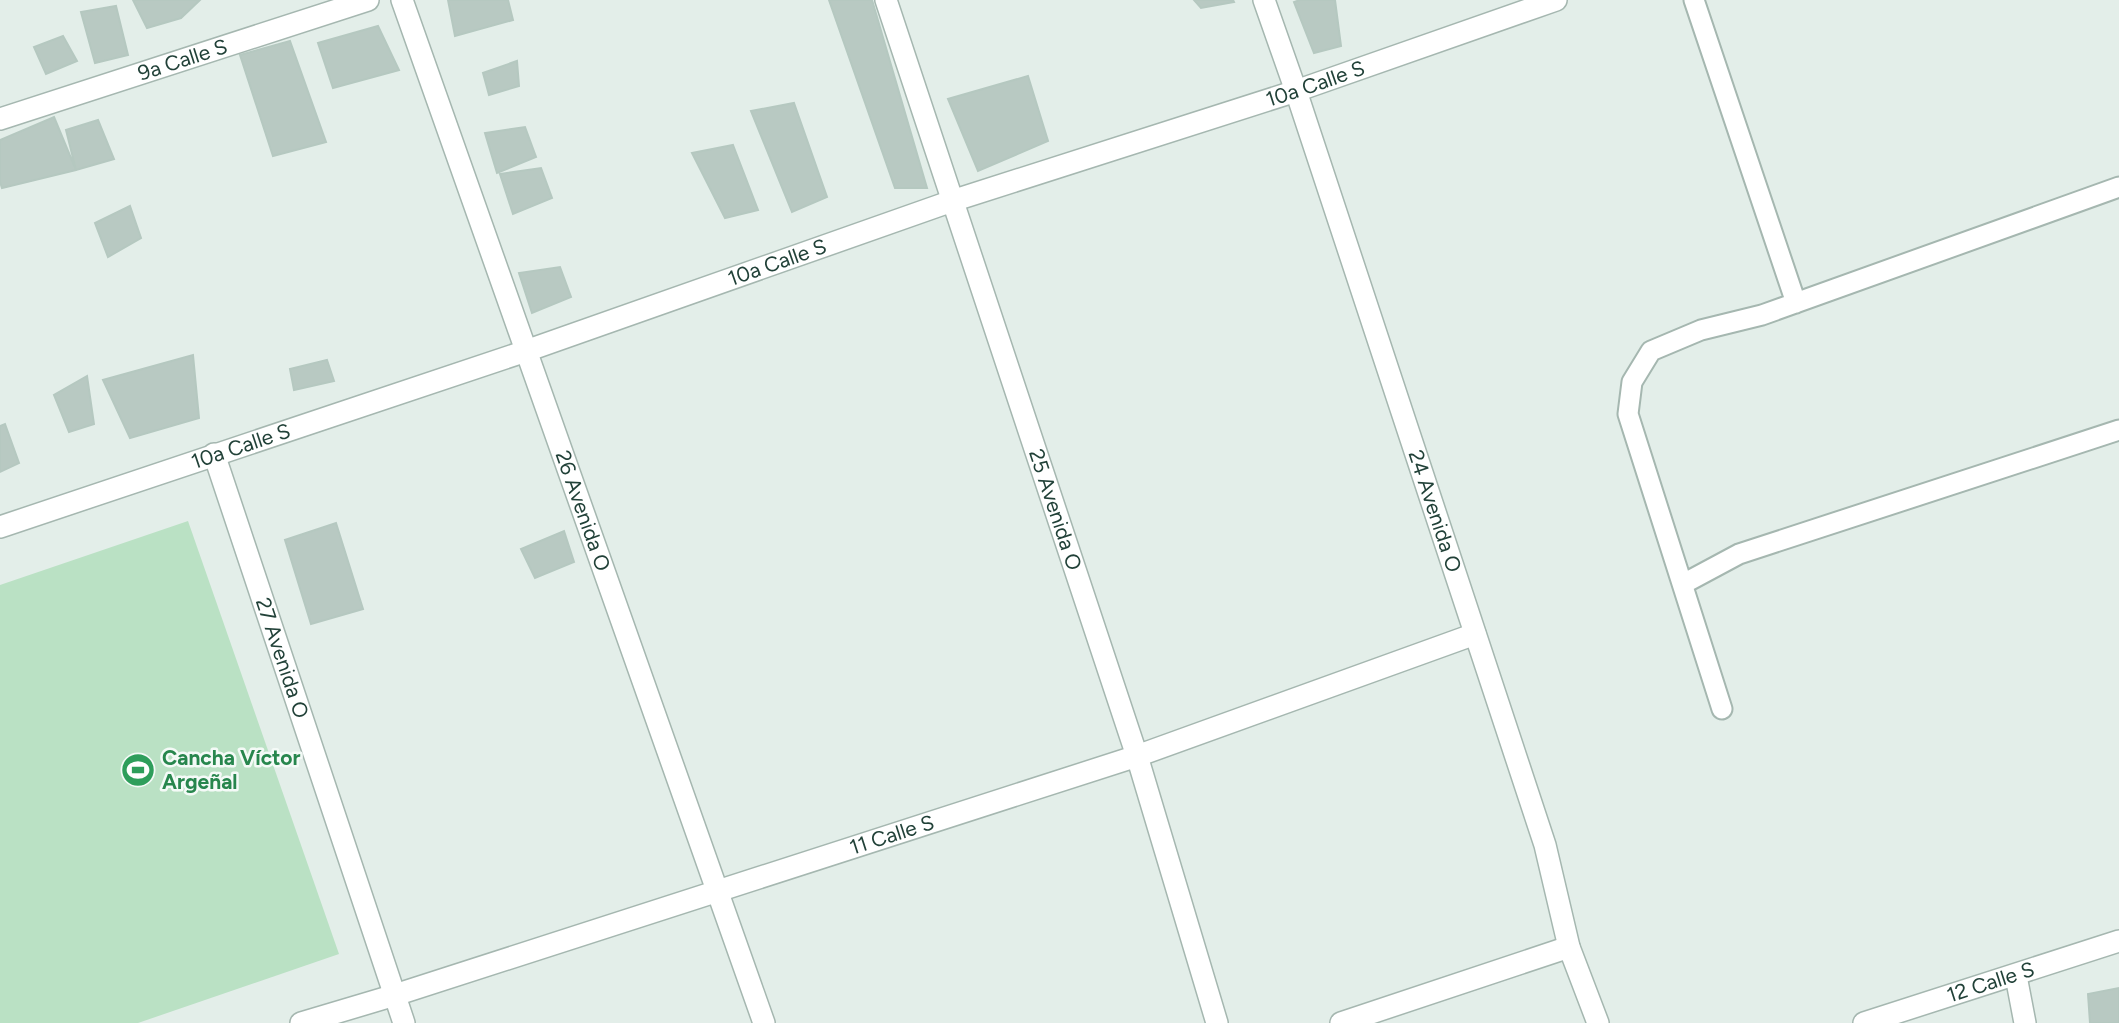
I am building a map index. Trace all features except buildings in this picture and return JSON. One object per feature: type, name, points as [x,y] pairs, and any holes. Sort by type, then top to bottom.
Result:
[{"type":"street","name":"9a Calle S","points":[[0,119],[368,0]]},
{"type":"street","name":"26 Avenida O","points":[[402,0],[764,1023]]},
{"type":"street","name":"25 Avenida O","points":[[886,0],[1137,756],[1217,1023]]},
{"type":"street","name":"24 Avenida O","points":[[1264,0],[1545,845],[1569,947],[1598,1023]]},
{"type":"street","name":"10a Calle S","points":[[0,527],[526,351],[952,201],[1296,91],[1556,0]]},
{"type":"street","name":"27 Avenida O","points":[[214,454],[404,1023]]},
{"type":"street","name":"11 Calle S","points":[[301,1023],[1137,756],[1475,634]]},
{"type":"street","name":"12 Calle S","points":[[1864,1023],[2119,941]]},
{"type":"street","points":[[1341,1023],[1569,947]]},
{"type":"street","points":[[2016,976],[2025,1023]]},
{"type":"lane","points":[[1695,0],[1796,303]]},
{"type":"lane","points":[[1722,709],[1628,414],[1632,383],[1651,351],[1701,330],[1762,315],[2119,187]]},
{"type":"lane","points":[[1683,583],[1739,554],[2119,430]]},
{"type":"green space","name":"Cancha Víctor Argeñal","points":[[188,521],[339,954],[138,1023],[0,1023],[0,585]]},
{"type":"place","name":"Cancha Víctor Argeñal","points":[[138,770]]}]
